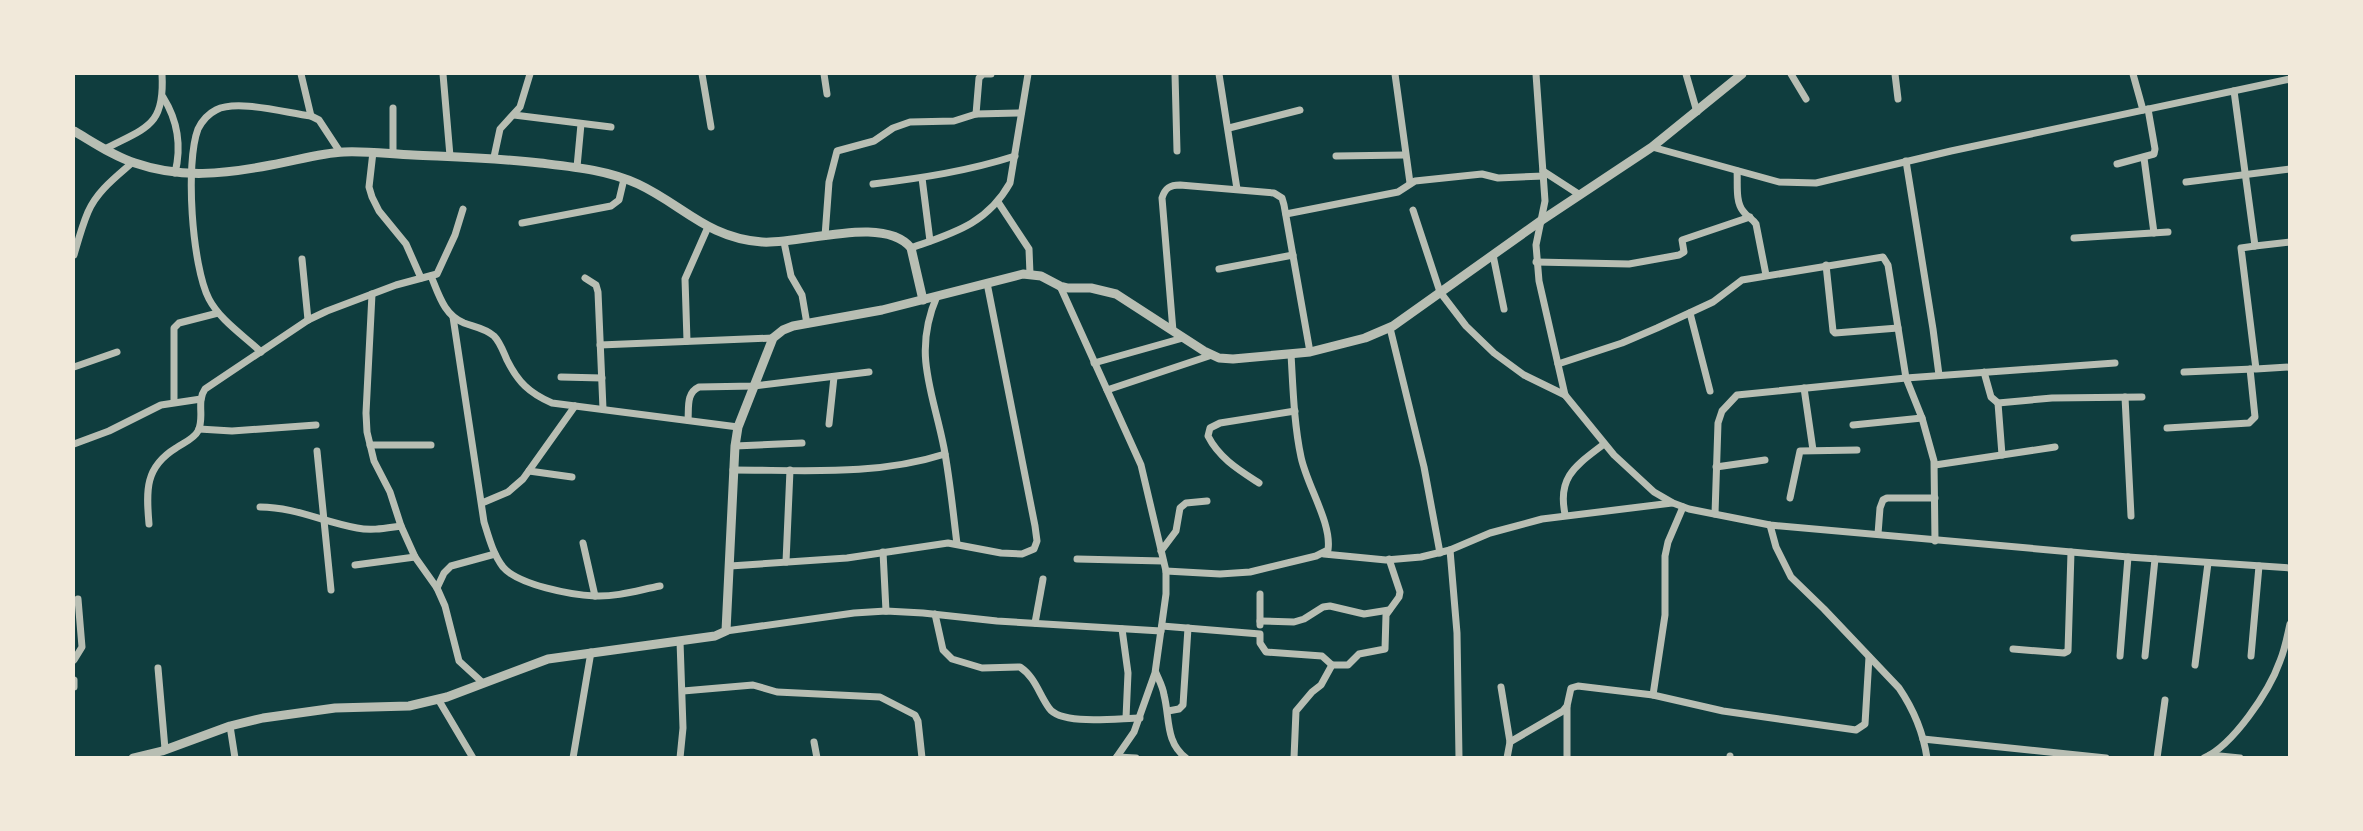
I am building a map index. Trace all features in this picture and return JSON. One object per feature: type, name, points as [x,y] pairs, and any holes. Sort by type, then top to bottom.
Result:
[{"type":"street","points":[[105,149],[144,128],[155,118],[163,97],[162,74]]},
{"type":"street","points":[[301,74],[311,116]]},
{"type":"street","points":[[443,74],[450,156]]},
{"type":"street","points":[[494,157],[500,129],[520,107],[530,74]]},
{"type":"street","points":[[702,74],[711,127]]},
{"type":"street","points":[[824,74],[827,94]]},
{"type":"street","points":[[976,114],[979,78],[983,74],[991,74]]},
{"type":"street","points":[[911,248],[958,231],[979,220],[998,202],[1010,183],[1028,74]]},
{"type":"street","points":[[1175,74],[1177,151]]},
{"type":"street","points":[[1219,74],[1237,190]]},
{"type":"street","points":[[1395,74],[1410,183]]},
{"type":"street","points":[[1536,74],[1545,201],[1537,235],[1536,262],[1565,395]]},
{"type":"street","points":[[1686,74],[1697,112]]},
{"type":"street","points":[[726,631],[733,470],[738,427],[773,338],[783,330],[869,313],[1030,274],[1041,276],[1060,286],[1101,289],[1116,294],[1219,358],[1310,352],[1365,338],[1390,328],[1542,220],[1652,147],[1742,74]]},
{"type":"street","points":[[1791,74],[1806,99]]},
{"type":"street","points":[[1895,74],[1898,99]]},
{"type":"street","points":[[2116,164],[2150,156],[2155,149],[2146,109],[2133,74]]},
{"type":"street","points":[[1652,147],[1779,182],[1816,183],[2290,79]]},
{"type":"street","points":[[2234,91],[2255,246]]},
{"type":"street","points":[[163,97],[175,120],[178,133],[175,173]]},
{"type":"street","points":[[261,352],[218,313],[208,297],[199,272],[192,175],[199,128],[212,111],[234,105],[311,116],[319,120],[340,152]]},
{"type":"street","points":[[393,108],[393,153]]},
{"type":"street","points":[[1229,128],[1300,110]]},
{"type":"street","points":[[825,236],[829,182],[837,151],[874,141],[910,122],[954,121],[976,114],[1021,113]]},
{"type":"street","points":[[514,115],[611,127]]},
{"type":"street","points":[[577,167],[581,124]]},
{"type":"street","points":[[74,131],[133,162],[192,175],[216,174],[340,152],[494,157],[598,170],[639,184],[708,227],[761,242],[784,242],[851,233],[880,233],[906,241],[911,248],[923,300]]},
{"type":"street","points":[[373,152],[369,187],[372,197],[379,211],[406,244],[421,278]]},
{"type":"street","points":[[1336,156],[1405,155]]},
{"type":"street","points":[[873,184],[975,169],[1015,156]]},
{"type":"street","points":[[2144,158],[2154,233]]},
{"type":"street","points":[[74,255],[88,211],[95,199],[104,187],[133,162]]},
{"type":"street","points":[[1906,162],[1939,376]]},
{"type":"street","points":[[2186,181],[2290,169]]},
{"type":"street","points":[[1737,171],[1739,203],[1756,224],[1766,275]]},
{"type":"street","points":[[1286,214],[1398,192],[1410,183],[1482,174],[1498,178],[1543,173],[1580,195]]},
{"type":"street","points":[[922,177],[930,242]]},
{"type":"street","points":[[522,222],[611,206],[619,200],[624,179]]},
{"type":"street","points":[[1173,331],[1162,198],[1164,192],[1174,185],[1279,194],[1286,214],[1310,352]]},
{"type":"street","points":[[998,202],[1029,250],[1030,274]]},
{"type":"street","points":[[149,524],[146,497],[156,464],[196,435],[199,429],[201,398],[205,389],[308,320],[372,294],[431,276],[440,270],[463,209]]},
{"type":"street","points":[[1413,210],[1440,292],[1466,326],[1494,353],[1524,375],[1565,395],[1604,444],[1654,492],[1672,503],[1770,525],[2128,557],[2290,568]]},
{"type":"street","points":[[1536,262],[1629,264],[1679,255],[1684,252],[1682,242],[1686,238],[1749,217]]},
{"type":"street","points":[[687,341],[685,279],[708,227]]},
{"type":"street","points":[[2074,239],[2168,232]]},
{"type":"street","points":[[784,242],[791,276],[802,295],[807,324]]},
{"type":"street","points":[[2167,428],[2253,421],[2253,369],[2241,248],[2290,242]]},
{"type":"street","points":[[1219,269],[1293,255]]},
{"type":"street","points":[[1493,255],[1504,309]]},
{"type":"street","points":[[1558,364],[1622,343],[1690,313],[1713,302],[1735,284],[1766,275],[1883,257],[1888,265],[1906,378],[1922,418],[1935,465],[1935,541]]},
{"type":"street","points":[[302,259],[308,320]]},
{"type":"street","points":[[1826,265],[1835,333],[1898,328]]},
{"type":"street","points":[[431,276],[446,310],[453,317],[492,334],[499,342],[514,374],[534,395],[552,403],[738,427]]},
{"type":"street","points":[[585,278],[596,285],[603,409]]},
{"type":"street","points":[[730,566],[830,559],[939,544],[957,544],[1001,553],[1022,554],[1034,549],[1037,541],[987,283]]},
{"type":"street","points":[[1060,286],[1141,465],[1166,571],[1162,629],[1155,673],[1140,718],[1127,744],[1116,757]]},
{"type":"street","points":[[372,294],[366,381],[367,432],[374,461],[390,492],[415,557],[437,588],[445,606],[459,661],[483,682]]},
{"type":"street","points":[[937,296],[926,329],[925,371],[945,454],[957,544]]},
{"type":"street","points":[[174,402],[174,328],[179,323],[218,313]]},
{"type":"street","points":[[1690,313],[1710,391]]},
{"type":"street","points":[[453,317],[484,522],[495,554],[504,569],[516,578],[538,587],[595,596],[660,586]]},
{"type":"street","points":[[1390,328],[1424,467],[1440,553]]},
{"type":"street","points":[[600,345],[773,338]]},
{"type":"street","points":[[1094,363],[1183,338]]},
{"type":"street","points":[[74,367],[117,352]]},
{"type":"street","points":[[1291,354],[1301,455],[1307,481],[1326,525],[1329,541],[1328,550],[1324,554]]},
{"type":"street","points":[[1107,390],[1212,355]]},
{"type":"street","points":[[1715,514],[1718,422],[1722,411],[1731,400],[1746,393],[2115,363]]},
{"type":"street","points":[[2184,372],[2290,367]]},
{"type":"street","points":[[688,420],[690,396],[693,390],[699,387],[754,386],[869,372]]},
{"type":"street","points":[[1984,372],[1991,397],[1998,403],[2002,455]]},
{"type":"street","points":[[561,377],[602,378]]},
{"type":"street","points":[[829,424],[834,377]]},
{"type":"street","points":[[1804,388],[1813,450]]},
{"type":"street","points":[[2125,397],[2131,516]]},
{"type":"street","points":[[1998,403],[2026,399],[2142,397]]},
{"type":"street","points":[[74,444],[109,431],[161,405],[201,398]]},
{"type":"street","points":[[482,503],[508,492],[523,480],[575,406]]},
{"type":"street","points":[[1259,483],[1233,466],[1217,451],[1208,436],[1210,428],[1220,423],[1295,411]]},
{"type":"street","points":[[1853,425],[1922,418]]},
{"type":"street","points":[[199,429],[232,431],[316,425]]},
{"type":"street","points":[[735,446],[802,443]]},
{"type":"street","points":[[1565,514],[1562,500],[1569,474],[1604,444]]},
{"type":"street","points":[[370,445],[431,445]]},
{"type":"street","points":[[1935,465],[2055,447]]},
{"type":"street","points":[[1790,498],[1798,453],[1804,450],[1857,450]]},
{"type":"street","points":[[317,451],[331,590]]},
{"type":"street","points":[[733,470],[868,470],[914,464],[945,454]]},
{"type":"street","points":[[1716,467],[1765,460]]},
{"type":"street","points":[[786,562],[790,470]]},
{"type":"street","points":[[528,471],[572,477]]},
{"type":"street","points":[[1878,534],[1883,500],[1935,498]]},
{"type":"street","points":[[1161,551],[1176,531],[1180,508],[1185,503],[1208,501]]},
{"type":"street","points":[[1166,571],[1220,574],[1250,572],[1324,554],[1389,559],[1440,553],[1490,533],[1565,514],[1672,503]]},
{"type":"street","points":[[260,507],[291,509],[358,528],[376,530],[401,526]]},
{"type":"street","points":[[1653,695],[1665,615],[1665,556],[1683,507]]},
{"type":"street","points":[[1770,525],[1776,547],[1791,578],[1899,688],[1917,718],[1927,758]]},
{"type":"street","points":[[583,542],[595,596]]},
{"type":"street","points":[[1450,550],[1457,633],[1459,758]]},
{"type":"street","points":[[883,552],[886,611]]},
{"type":"street","points":[[2013,649],[2064,653],[2068,651],[2071,552]]},
{"type":"street","points":[[437,588],[444,573],[451,566],[495,554]]},
{"type":"street","points":[[355,565],[415,557]]},
{"type":"street","points":[[2120,656],[2128,557]]},
{"type":"street","points":[[1077,559],[1163,561]]},
{"type":"street","points":[[1261,594],[1260,643],[1266,652],[1322,656],[1332,665],[1348,665],[1359,654],[1384,650],[1386,645],[1386,615],[1400,592],[1389,559]]},
{"type":"street","points":[[2145,656],[2155,559]]},
{"type":"street","points":[[2195,665],[2208,563]]},
{"type":"street","points":[[2251,656],[2259,566]]},
{"type":"street","points":[[1035,623],[1043,579]]},
{"type":"street","points":[[74,660],[82,647],[78,599]]},
{"type":"street","points":[[1260,621],[1294,622],[1330,606],[1364,614],[1389,610]]},
{"type":"street","points":[[133,758],[164,753],[230,726],[292,713],[335,708],[409,706],[438,699],[548,659],[854,613],[886,611],[1122,629],[1188,628],[1260,634]]},
{"type":"street","points":[[935,614],[943,650],[952,659],[982,668],[1020,667],[1031,677],[1048,707],[1058,716],[1075,719],[1140,718]]},
{"type":"street","points":[[2207,756],[2231,739],[2268,687],[2281,660],[2290,624]]},
{"type":"street","points":[[1167,711],[1179,709],[1183,705],[1188,628]]},
{"type":"street","points":[[1122,629],[1128,673],[1126,718]]},
{"type":"street","points":[[680,641],[683,691],[680,758]]},
{"type":"street","points":[[573,758],[591,652]]},
{"type":"street","points":[[1567,758],[1567,706],[1573,686],[1653,695],[1723,711],[1856,730],[1865,724],[1869,657]]},
{"type":"street","points":[[1294,758],[1296,711],[1325,680],[1332,665]]},
{"type":"street","points":[[158,668],[164,753]]},
{"type":"street","points":[[1155,673],[1164,694],[1170,735],[1186,758]]},
{"type":"street","points":[[74,680],[74,687]]},
{"type":"street","points":[[683,691],[753,685],[778,692],[880,697],[915,715],[922,758]]},
{"type":"street","points":[[1501,687],[1510,742],[1507,758]]},
{"type":"street","points":[[438,699],[473,758]]},
{"type":"street","points":[[2157,758],[2165,701]]},
{"type":"street","points":[[1510,742],[1558,715],[1567,706]]},
{"type":"street","points":[[230,726],[235,758]]},
{"type":"street","points":[[1923,739],[2106,758]]},
{"type":"street","points":[[814,742],[817,758]]},
{"type":"street","points":[[2207,756],[2240,758]]},
{"type":"street","points":[[1116,757],[1136,758]]}]
